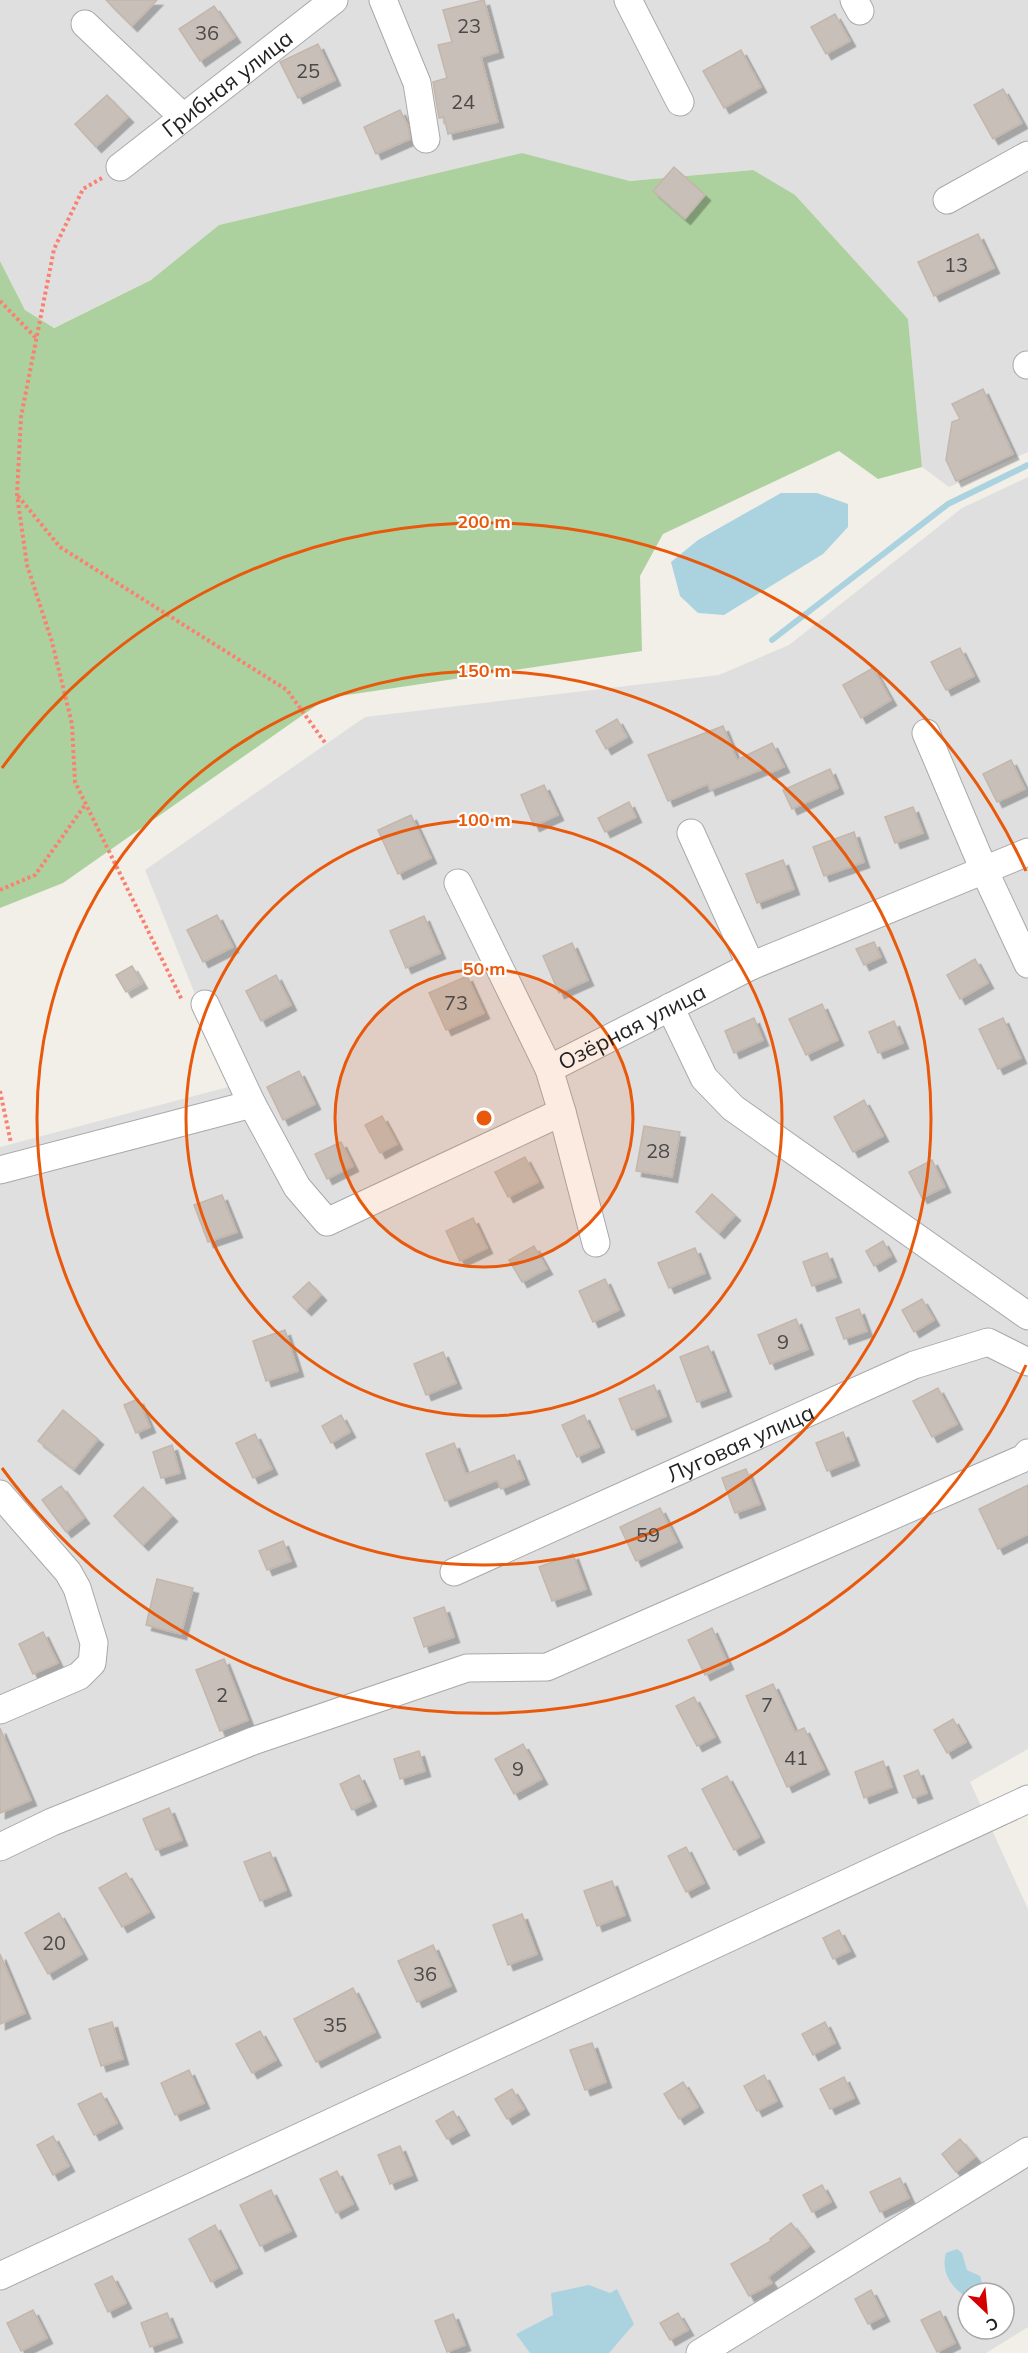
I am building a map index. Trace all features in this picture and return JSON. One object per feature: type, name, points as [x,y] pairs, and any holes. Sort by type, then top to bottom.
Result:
[{"type":"street","name":"Грибная улица","points":[[120,167],[334,0]]},
{"type":"street","points":[[383,0],[417,83],[426,139]]},
{"type":"street","points":[[628,0],[680,102]]},
{"type":"street","points":[[85,24],[183,117]]},
{"type":"street","points":[[947,200],[1028,154]]},
{"type":"street","points":[[926,733],[984,870],[1028,964]]},
{"type":"street","points":[[691,833],[751,966]]},
{"type":"street","name":"Озёрная улица","points":[[596,1243],[549,1069],[751,966],[1028,852]]},
{"type":"street","points":[[458,883],[549,1069]]},
{"type":"street","points":[[195,1005],[297,1187],[327,1222],[562,1112]]},
{"type":"street","points":[[670,1007],[704,1078],[733,1108],[1028,1316]]},
{"type":"street","points":[[8,1168],[252,1104]]},
{"type":"street","name":"Луговая улица","points":[[454,1572],[914,1365],[988,1342],[1028,1362]]},
{"type":"street","points":[[0,1847],[52,1822],[253,1741],[467,1668],[547,1667],[1024,1458],[1028,1453]]},
{"type":"street","points":[[0,1494],[68,1572],[77,1588],[94,1643],[92,1663],[79,1676],[0,1710]]},
{"type":"street","points":[[0,2276],[1026,1807]]},
{"type":"street","points":[[700,2353],[1028,2151]]},
{"type":"path","points":[[120,167],[83,189],[54,249],[21,417],[17,495],[27,565],[52,642],[72,724],[75,782],[195,1005]]},
{"type":"path","points":[[0,301],[37,340]]},
{"type":"path","points":[[17,495],[60,547],[287,690],[326,744]]},
{"type":"path","points":[[0,890],[35,875],[85,804]]},
{"type":"path","points":[[0,1091],[8,1168]]},
{"type":"shaded area","points":[[0,0],[1028,0],[1028,452],[949,487],[922,467],[908,319],[753,170],[630,181],[522,153],[219,225],[151,280],[53,328],[25,310],[0,261]]},
{"type":"shaded area","points":[[1028,477],[1028,1749],[970,1782],[1028,1909],[1028,2327],[1016,2334],[1016,2281],[956,2281],[956,2341],[1005,2341],[986,2353],[0,2353],[0,1147],[232,1086],[145,870],[365,717],[719,675],[789,645],[962,508]]},
{"type":"green space","points":[[522,153],[630,181],[753,170],[795,195],[908,319],[922,467],[878,479],[839,451],[663,534],[640,576],[642,651],[327,698],[63,883],[0,908],[0,261],[25,310],[54,328],[151,280],[219,225]]},
{"type":"water","points":[[781,493],[817,493],[848,504],[848,527],[823,554],[724,615],[698,613],[680,596],[671,562],[698,540]]},
{"type":"water","points":[[957,2249],[962,2253],[967,2270],[980,2276],[981,2281],[956,2281],[956,2289],[945,2271],[946,2253]]},
{"type":"water","points":[[589,2285],[610,2293],[617,2289],[634,2324],[609,2353],[530,2353],[516,2334],[553,2315],[551,2293]]},
{"type":"building","points":[[106,0],[157,0],[132,26]]},
{"type":"building","points":[[484,0],[498,52],[481,57],[498,122],[448,134],[444,117],[439,118],[433,82],[447,78],[438,45],[452,42],[443,10]]},
{"type":"building","points":[[214,6],[235,37],[200,61],[179,29]]},
{"type":"building","points":[[835,14],[850,41],[826,54],[811,27]]},
{"type":"building","points":[[318,44],[335,80],[298,98],[280,62]]},
{"type":"building","points":[[741,50],[761,87],[724,108],[703,71]]},
{"type":"building","points":[[1003,89],[1022,123],[993,139],[974,105]]},
{"type":"building","points":[[107,95],[128,117],[96,147],[75,124]]},
{"type":"building","points":[[400,110],[408,126],[410,139],[376,154],[364,127]]},
{"type":"building","points":[[674,167],[705,195],[685,219],[653,191]]},
{"type":"building","points":[[978,234],[994,268],[934,296],[918,262]]},
{"type":"building","points":[[983,389],[1013,454],[956,481],[946,460],[952,422],[960,419],[952,404]]},
{"type":"building","points":[[960,648],[974,676],[946,690],[931,662]]},
{"type":"building","points":[[873,668],[891,700],[861,718],[843,685]]},
{"type":"building","points":[[617,719],[627,737],[606,749],[596,731]]},
{"type":"building","points":[[723,726],[737,760],[772,743],[784,767],[768,774],[765,768],[710,790],[708,784],[668,801],[648,755]]},
{"type":"building","points":[[1011,760],[1025,789],[997,802],[983,774]]},
{"type":"building","points":[[830,769],[838,788],[792,809],[783,790]]},
{"type":"building","points":[[544,785],[558,815],[534,826],[521,795]]},
{"type":"building","points":[[629,802],[636,817],[605,832],[598,818]]},
{"type":"building","points":[[913,807],[923,833],[895,843],[885,817]]},
{"type":"building","points":[[411,815],[431,858],[398,874],[378,830]]},
{"type":"building","points":[[854,832],[864,862],[824,876],[813,847]]},
{"type":"building","points":[[783,860],[794,889],[757,903],[746,874]]},
{"type":"building","points":[[217,915],[233,947],[203,962],[187,930]]},
{"type":"building","points":[[424,916],[440,953],[406,968],[390,931]]},
{"type":"building","points":[[874,942],[881,957],[864,965],[856,949]]},
{"type":"building","points":[[572,943],[588,980],[559,993],[543,956]]},
{"type":"building","points":[[975,959],[988,983],[960,999],[947,975]]},
{"type":"building","points":[[132,966],[142,983],[126,992],[116,975]]},
{"type":"building","points":[[276,975],[291,1005],[261,1021],[246,991]]},
{"type":"building","points":[[467,976],[484,1013],[446,1030],[429,993]]},
{"type":"building","points":[[822,1004],[838,1040],[806,1055],[789,1019]]},
{"type":"building","points":[[754,1018],[763,1040],[734,1053],[725,1031]]},
{"type":"building","points":[[1003,1018],[1021,1058],[998,1069],[979,1029]]},
{"type":"building","points":[[894,1021],[903,1043],[878,1053],[869,1032]]},
{"type":"building","points":[[299,1071],[315,1104],[283,1120],[267,1087]]},
{"type":"building","points":[[864,1100],[883,1136],[853,1152],[834,1117]]},
{"type":"building","points":[[382,1116],[397,1144],[380,1153],[365,1125]]},
{"type":"building","points":[[644,1126],[680,1132],[672,1177],[636,1171]]},
{"type":"building","points":[[341,1142],[353,1166],[327,1179],[315,1154]]},
{"type":"building","points":[[525,1157],[538,1182],[508,1197],[495,1172]]},
{"type":"building","points":[[932,1160],[945,1187],[922,1198],[909,1172]]},
{"type":"building","points":[[712,1194],[735,1215],[719,1233],[696,1212]]},
{"type":"building","points":[[222,1195],[237,1232],[208,1242],[194,1205]]},
{"type":"building","points":[[473,1218],[487,1248],[460,1261],[446,1231]]},
{"type":"building","points":[[883,1241],[891,1256],[874,1266],[866,1251]]},
{"type":"building","points":[[534,1246],[547,1269],[522,1282],[509,1260]]},
{"type":"building","points":[[695,1248],[705,1273],[669,1288],[658,1263]]},
{"type":"building","points":[[827,1253],[836,1277],[812,1286],[803,1262]]},
{"type":"building","points":[[605,1279],[619,1310],[593,1322],[579,1291]]},
{"type":"building","points":[[309,1282],[321,1295],[306,1310],[293,1297]]},
{"type":"building","points":[[922,1299],[934,1320],[914,1332],[902,1310]]},
{"type":"building","points":[[859,1309],[867,1331],[844,1339],[836,1318]]},
{"type":"building","points":[[796,1319],[808,1349],[770,1364],[758,1335]]},
{"type":"building","points":[[285,1330],[298,1371],[266,1381],[253,1341]]},
{"type":"building","points":[[708,1346],[726,1391],[697,1402],[680,1357]]},
{"type":"building","points":[[443,1352],[456,1383],[426,1395],[414,1364]]},
{"type":"building","points":[[654,1385],[666,1416],[632,1430],[619,1399]]},
{"type":"building","points":[[938,1388],[957,1424],[932,1437],[913,1401]]},
{"type":"building","points":[[138,1399],[150,1427],[136,1433],[124,1405]]},
{"type":"building","points":[[63,1410],[98,1439],[74,1469],[38,1441]]},
{"type":"building","points":[[341,1415],[350,1432],[331,1443],[322,1426]]},
{"type":"building","points":[[584,1415],[599,1447],[577,1457],[562,1425]]},
{"type":"building","points":[[843,1432],[854,1460],[827,1471],[816,1443]]},
{"type":"building","points":[[255,1434],[272,1469],[253,1478],[236,1443]]},
{"type":"building","points":[[454,1443],[466,1474],[514,1455],[524,1479],[501,1489],[497,1480],[445,1501],[426,1454]]},
{"type":"building","points":[[172,1445],[180,1473],[161,1478],[153,1452]]},
{"type":"building","points":[[746,1469],[760,1504],[735,1513],[722,1478]]},
{"type":"building","points":[[1028,1485],[1028,1534],[998,1549],[979,1509]]},
{"type":"building","points":[[61,1486],[84,1518],[66,1532],[42,1500]]},
{"type":"building","points":[[143,1487],[172,1516],[143,1545],[114,1516]]},
{"type":"building","points":[[660,1508],[677,1542],[636,1561],[620,1527]]},
{"type":"building","points":[[283,1541],[291,1561],[267,1570],[259,1551]]},
{"type":"building","points":[[573,1554],[586,1589],[552,1601],[539,1567]]},
{"type":"building","points":[[157,1579],[193,1588],[181,1634],[146,1625]]},
{"type":"building","points":[[444,1607],[454,1637],[424,1647],[414,1618]]},
{"type":"building","points":[[712,1628],[728,1664],[705,1675],[688,1640]]},
{"type":"building","points":[[43,1632],[58,1663],[33,1674],[19,1644]]},
{"type":"building","points":[[224,1659],[248,1720],[220,1731],[196,1670]]},
{"type":"building","points":[[773,1684],[795,1732],[804,1728],[824,1769],[787,1787],[746,1696]]},
{"type":"building","points":[[694,1697],[715,1737],[697,1746],[676,1706]]},
{"type":"building","points":[[953,1719],[966,1742],[947,1753],[934,1730]]},
{"type":"building","points":[[0,1728],[31,1800],[0,1813]]},
{"type":"building","points":[[523,1744],[542,1779],[514,1794],[495,1759]]},
{"type":"building","points":[[419,1751],[425,1771],[400,1779],[394,1759]]},
{"type":"building","points":[[883,1761],[892,1787],[864,1798],[855,1772]]},
{"type":"building","points":[[918,1770],[927,1793],[913,1798],[904,1776]]},
{"type":"building","points":[[359,1775],[371,1801],[352,1810],[340,1784]]},
{"type":"building","points":[[727,1776],[759,1837],[734,1850],[702,1789]]},
{"type":"building","points":[[169,1808],[182,1840],[156,1850],[143,1819]]},
{"type":"building","points":[[686,1847],[704,1883],[686,1892],[668,1856]]},
{"type":"building","points":[[270,1852],[286,1890],[260,1901],[244,1862]]},
{"type":"building","points":[[126,1873],[149,1912],[122,1927],[99,1888]]},
{"type":"building","points":[[612,1881],[625,1915],[597,1926],[584,1891]]},
{"type":"building","points":[[59,1913],[82,1954],[48,1974],[25,1933]]},
{"type":"building","points":[[522,1914],[537,1954],[508,1965],[493,1925]]},
{"type":"building","points":[[839,1930],[850,1951],[833,1959],[823,1938]]},
{"type":"building","points":[[433,1945],[451,1986],[417,2002],[398,1961]]},
{"type":"building","points":[[0,1954],[25,2013],[0,2024]]},
{"type":"building","points":[[353,1988],[375,2032],[316,2062],[294,2019]]},
{"type":"building","points":[[112,2022],[123,2059],[101,2066],[89,2029]]},
{"type":"building","points":[[825,2022],[835,2043],[813,2055],[802,2034]]},
{"type":"building","points":[[260,2031],[276,2060],[252,2073],[236,2044]]},
{"type":"building","points":[[592,2043],[606,2082],[585,2090],[570,2050]]},
{"type":"building","points":[[189,2070],[204,2103],[175,2115],[161,2083]]},
{"type":"building","points":[[764,2075],[777,2101],[757,2111],[744,2086]]},
{"type":"building","points":[[844,2077],[854,2098],[830,2109],[820,2089]]},
{"type":"building","points":[[683,2082],[698,2107],[679,2119],[664,2094]]},
{"type":"building","points":[[512,2089],[524,2109],[507,2119],[495,2099]]},
{"type":"building","points":[[101,2093],[117,2123],[94,2135],[78,2104]]},
{"type":"building","points":[[453,2111],[464,2130],[447,2139],[436,2121]]},
{"type":"building","points":[[53,2136],[69,2166],[53,2175],[37,2145]]},
{"type":"building","points":[[960,2139],[975,2157],[956,2172],[942,2154]]},
{"type":"building","points":[[400,2146],[412,2175],[390,2184],[378,2155]]},
{"type":"building","points":[[337,2171],[353,2204],[336,2213],[320,2179]]},
{"type":"building","points":[[900,2178],[909,2198],[880,2212],[870,2192]]},
{"type":"building","points":[[822,2185],[831,2202],[812,2212],[803,2195]]},
{"type":"building","points":[[271,2190],[291,2231],[260,2246],[240,2205]]},
{"type":"building","points":[[791,2223],[809,2246],[768,2277],[772,2283],[749,2296],[731,2264],[771,2241],[770,2239]]},
{"type":"building","points":[[215,2225],[237,2268],[211,2282],[189,2239]]},
{"type":"building","points":[[112,2276],[126,2303],[108,2312],[95,2284]]},
{"type":"building","points":[[871,2290],[884,2316],[868,2324],[855,2299]]},
{"type":"building","points":[[33,2310],[47,2338],[21,2351],[7,2323]]},
{"type":"building","points":[[940,2311],[955,2343],[937,2352],[921,2320]]},
{"type":"building","points":[[167,2313],[177,2337],[150,2347],[141,2323]]},
{"type":"building","points":[[678,2313],[688,2330],[670,2340],[660,2323]]},
{"type":"building","points":[[453,2314],[465,2345],[447,2352],[435,2321]]},
{"type":"waterway","points":[[772,640],[948,504],[1028,465]]}]
